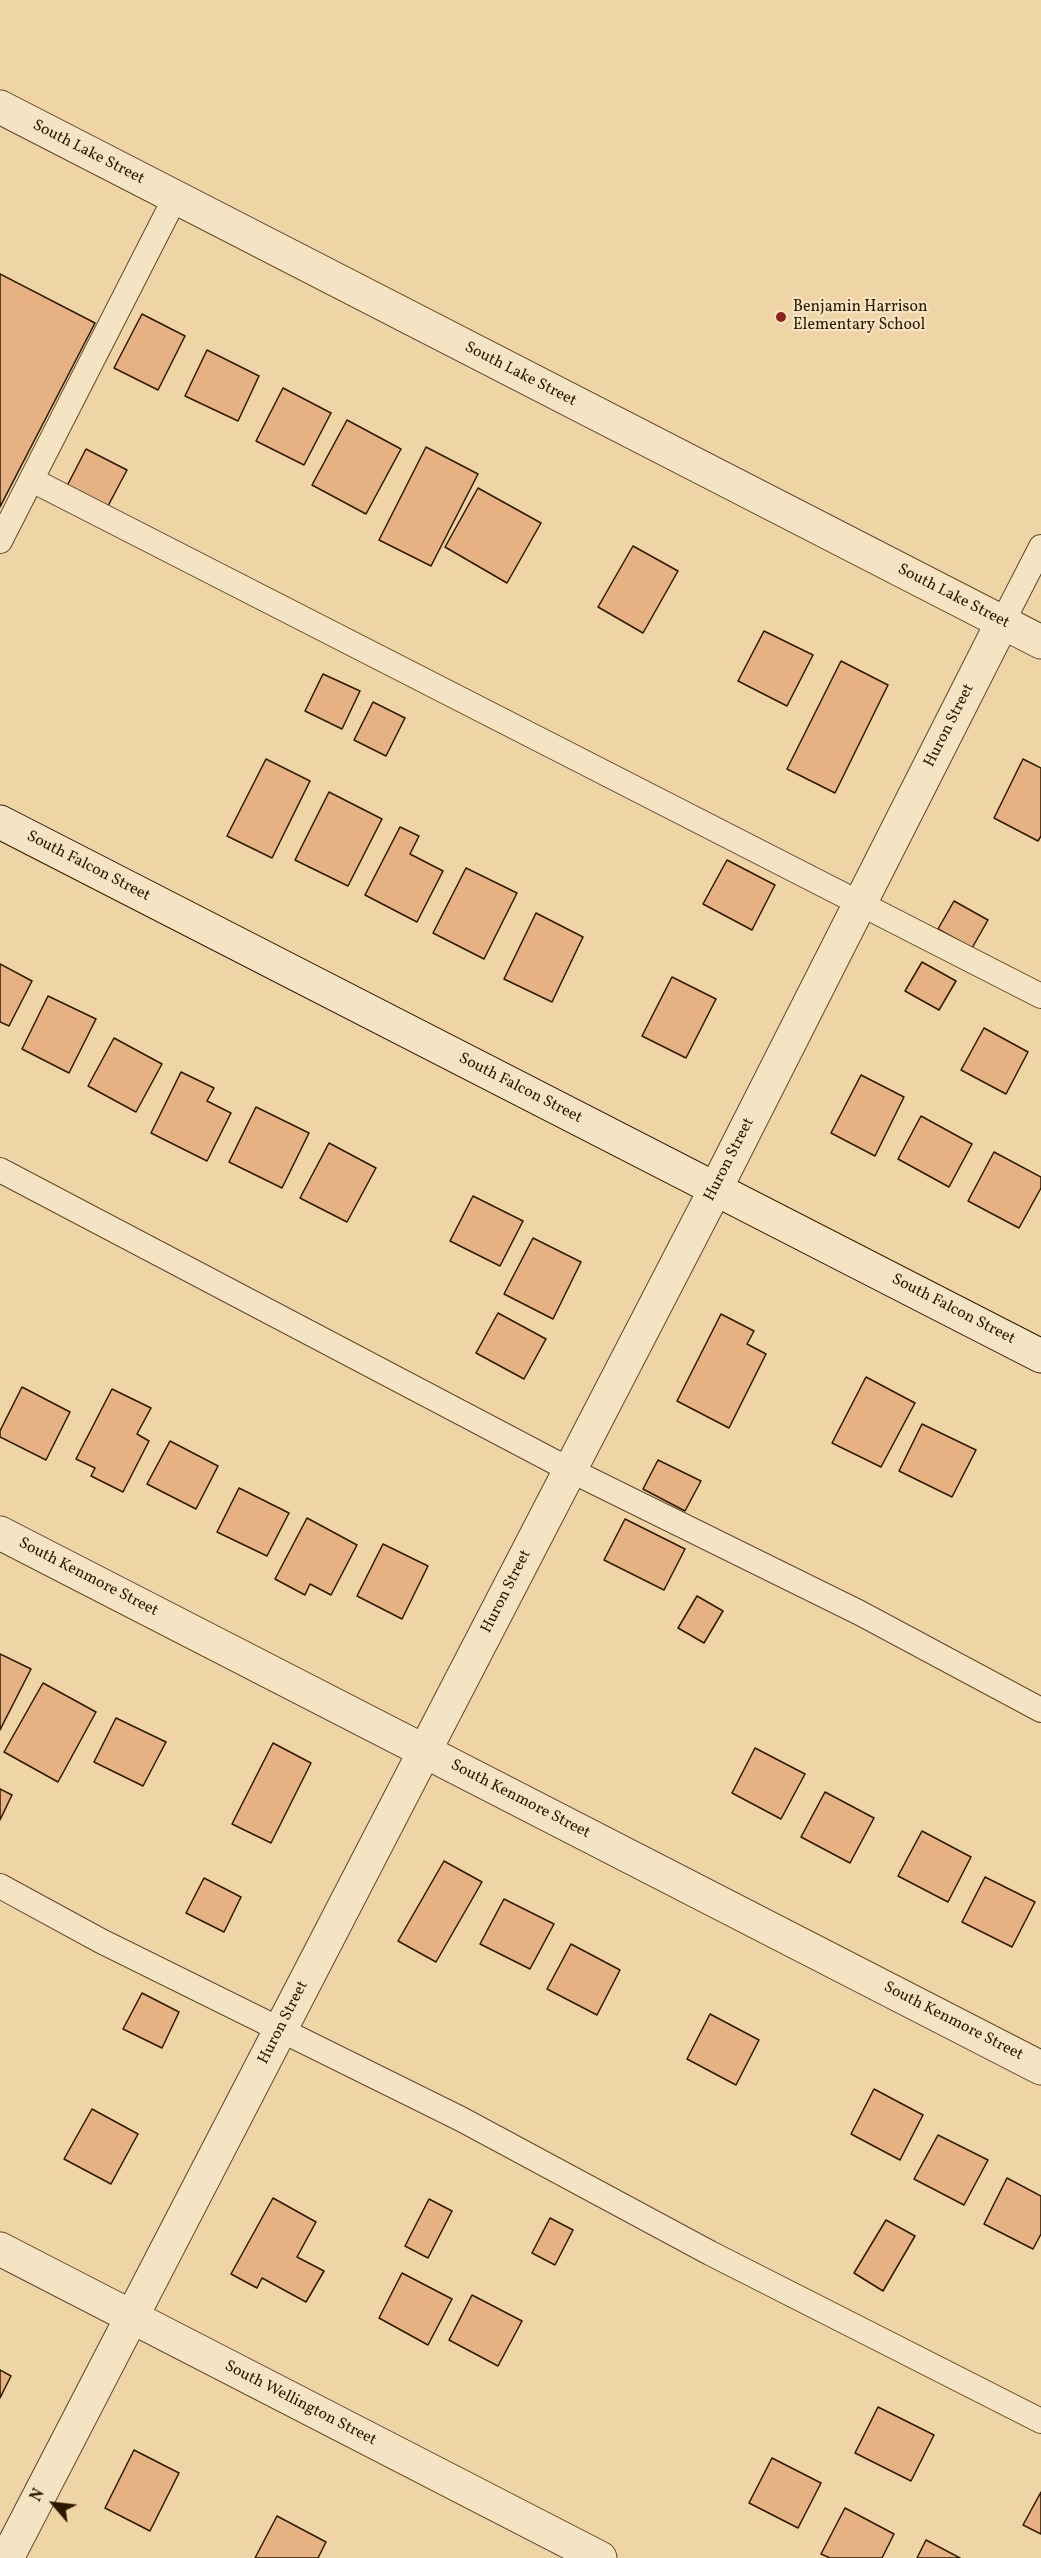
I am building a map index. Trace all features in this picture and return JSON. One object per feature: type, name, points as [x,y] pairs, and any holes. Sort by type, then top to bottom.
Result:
[{"type":"street","name":"South Lake Street","points":[[0,107],[1041,642]]},
{"type":"street","name":"Huron Street","points":[[7,2558],[716,1188],[1002,623]]},
{"type":"street","name":"South Falcon Street","points":[[0,822],[327,992],[716,1188],[1041,1356]]},
{"type":"street","name":"South Kenmore Street","points":[[0,1533],[1041,2068]]},
{"type":"street","name":"South Wellington Street","points":[[0,2249],[600,2558]]},
{"type":"lane","points":[[0,542],[175,198]]},
{"type":"lane","points":[[32,480],[1041,996]]},
{"type":"lane","points":[[1002,623],[1041,547]]},
{"type":"lane","points":[[0,1170],[570,1470],[860,1613],[1041,1710]]},
{"type":"lane","points":[[0,1886],[101,1941],[213,1994],[280,2031],[461,2119],[710,2253],[1041,2421]]},
{"type":"building","points":[[0,274],[95,323],[0,507]]},
{"type":"building","points":[[142,314],[185,336],[158,390],[114,368]]},
{"type":"building","points":[[207,350],[259,376],[238,421],[185,396]]},
{"type":"building","points":[[283,388],[331,413],[304,465],[256,441]]},
{"type":"building","points":[[347,420],[401,449],[366,514],[312,485]]},
{"type":"building","points":[[426,447],[478,474],[431,566],[379,540]]},
{"type":"building","points":[[86,449],[127,470],[108,506],[67,486]]},
{"type":"building","points":[[478,488],[541,523],[507,583],[445,547]]},
{"type":"building","points":[[633,546],[678,571],[643,633],[598,607]]},
{"type":"building","points":[[764,631],[813,655],[787,706],[738,681]]},
{"type":"building","points":[[841,661],[888,685],[835,793],[787,769]]},
{"type":"building","points":[[323,674],[360,691],[342,729],[305,711]]},
{"type":"building","points":[[373,702],[405,718],[386,756],[354,740]]},
{"type":"building","points":[[266,759],[310,781],[272,858],[227,836]]},
{"type":"building","points":[[1023,759],[1041,768],[1041,836],[1038,841],[994,818]]},
{"type":"building","points":[[329,792],[382,819],[348,886],[295,860]]},
{"type":"building","points":[[400,827],[419,836],[410,854],[443,871],[417,922],[365,895]]},
{"type":"building","points":[[727,860],[775,885],[752,930],[703,904]]},
{"type":"building","points":[[466,868],[517,893],[484,959],[433,933]]},
{"type":"building","points":[[954,901],[988,920],[972,948],[938,929]]},
{"type":"building","points":[[536,913],[583,937],[552,1002],[504,979]]},
{"type":"building","points":[[922,962],[956,981],[939,1010],[905,991]]},
{"type":"building","points":[[0,964],[32,981],[9,1026],[0,1022]]},
{"type":"building","points":[[672,977],[716,999],[686,1058],[642,1036]]},
{"type":"building","points":[[48,996],[96,1019],[69,1073],[22,1049]]},
{"type":"building","points":[[984,1028],[1028,1052],[1006,1094],[961,1070]]},
{"type":"building","points":[[114,1038],[162,1064],[136,1112],[88,1086]]},
{"type":"building","points":[[181,1072],[214,1088],[207,1101],[231,1113],[207,1161],[151,1133]]},
{"type":"building","points":[[861,1075],[904,1097],[875,1156],[831,1133]]},
{"type":"building","points":[[256,1107],[309,1133],[282,1188],[229,1162]]},
{"type":"building","points":[[921,1116],[972,1144],[949,1187],[898,1159]]},
{"type":"building","points":[[329,1143],[376,1168],[347,1222],[300,1198]]},
{"type":"building","points":[[994,1152],[1041,1177],[1041,1188],[1019,1228],[968,1201]]},
{"type":"building","points":[[473,1196],[523,1221],[500,1266],[450,1241]]},
{"type":"building","points":[[533,1238],[581,1262],[553,1319],[504,1294]]},
{"type":"building","points":[[498,1313],[546,1339],[524,1379],[476,1353]]},
{"type":"building","points":[[721,1314],[754,1331],[747,1344],[766,1354],[729,1428],[677,1401]]},
{"type":"building","points":[[866,1377],[915,1403],[881,1467],[832,1443]]},
{"type":"building","points":[[22,1387],[70,1412],[46,1460],[0,1437],[0,1431]]},
{"type":"building","points":[[112,1389],[151,1408],[137,1434],[149,1441],[123,1492],[91,1476],[95,1468],[76,1459]]},
{"type":"building","points":[[922,1424],[976,1450],[952,1497],[899,1471]]},
{"type":"building","points":[[170,1441],[218,1466],[196,1509],[147,1484]]},
{"type":"building","points":[[658,1460],[701,1481],[685,1511],[643,1489]]},
{"type":"building","points":[[239,1488],[289,1513],[267,1556],[217,1532]]},
{"type":"building","points":[[307,1518],[357,1545],[331,1595],[310,1584],[305,1595],[275,1579]]},
{"type":"building","points":[[625,1519],[685,1549],[664,1590],[604,1560]]},
{"type":"building","points":[[383,1544],[428,1566],[402,1619],[357,1596]]},
{"type":"building","points":[[697,1596],[723,1611],[704,1643],[678,1628]]},
{"type":"building","points":[[0,1654],[31,1669],[0,1730]]},
{"type":"building","points":[[43,1683],[96,1712],[58,1782],[4,1752]]},
{"type":"building","points":[[116,1718],[166,1742],[143,1786],[94,1762]]},
{"type":"building","points":[[273,1743],[311,1763],[271,1843],[232,1824]]},
{"type":"building","points":[[755,1748],[805,1774],[781,1819],[732,1793]]},
{"type":"building","points":[[0,1789],[12,1795],[0,1820]]},
{"type":"building","points":[[825,1792],[874,1818],[850,1863],[801,1837]]},
{"type":"building","points":[[922,1831],[971,1857],[948,1902],[898,1876]]},
{"type":"building","points":[[444,1861],[482,1882],[436,1962],[398,1941]]},
{"type":"building","points":[[985,1877],[1035,1902],[1012,1947],[962,1922]]},
{"type":"building","points":[[204,1878],[241,1897],[224,1932],[186,1913]]},
{"type":"building","points":[[504,1899],[554,1924],[530,1969],[480,1944]]},
{"type":"building","points":[[571,1944],[620,1970],[597,2015],[547,1989]]},
{"type":"building","points":[[142,1993],[179,2012],[162,2048],[123,2029]]},
{"type":"building","points":[[710,2014],[759,2040],[736,2085],[687,2059]]},
{"type":"building","points":[[874,2089],[923,2115],[900,2160],[851,2134]]},
{"type":"building","points":[[92,2109],[138,2134],[111,2184],[64,2159]]},
{"type":"building","points":[[938,2135],[988,2160],[964,2205],[914,2179]]},
{"type":"building","points":[[1007,2178],[1041,2196],[1041,2234],[1033,2249],[984,2224]]},
{"type":"building","points":[[273,2198],[316,2222],[297,2257],[324,2271],[306,2302],[262,2278],[257,2288],[231,2274]]},
{"type":"building","points":[[429,2199],[452,2211],[428,2258],[405,2246]]},
{"type":"building","points":[[550,2218],[573,2230],[555,2265],[532,2253]]},
{"type":"building","points":[[886,2220],[915,2236],[883,2291],[854,2273]]},
{"type":"building","points":[[402,2273],[452,2299],[428,2345],[379,2318]]},
{"type":"building","points":[[472,2295],[522,2321],[498,2366],[449,2340]]},
{"type":"building","points":[[0,2370],[11,2376],[0,2398]]},
{"type":"building","points":[[878,2407],[934,2435],[911,2481],[855,2453]]},
{"type":"building","points":[[134,2450],[179,2473],[150,2531],[105,2508]]},
{"type":"building","points":[[772,2458],[821,2483],[798,2528],[749,2503]]},
{"type":"building","points":[[1041,2492],[1041,2534],[1023,2525]]},
{"type":"building","points":[[845,2508],[894,2534],[882,2558],[830,2558],[821,2554]]},
{"type":"building","points":[[277,2516],[326,2542],[318,2558],[255,2558]]},
{"type":"building","points":[[926,2540],[960,2558],[917,2558]]},
{"type":"place","name":"Benjamin Harrison Elementary School","points":[[781,317]]}]
